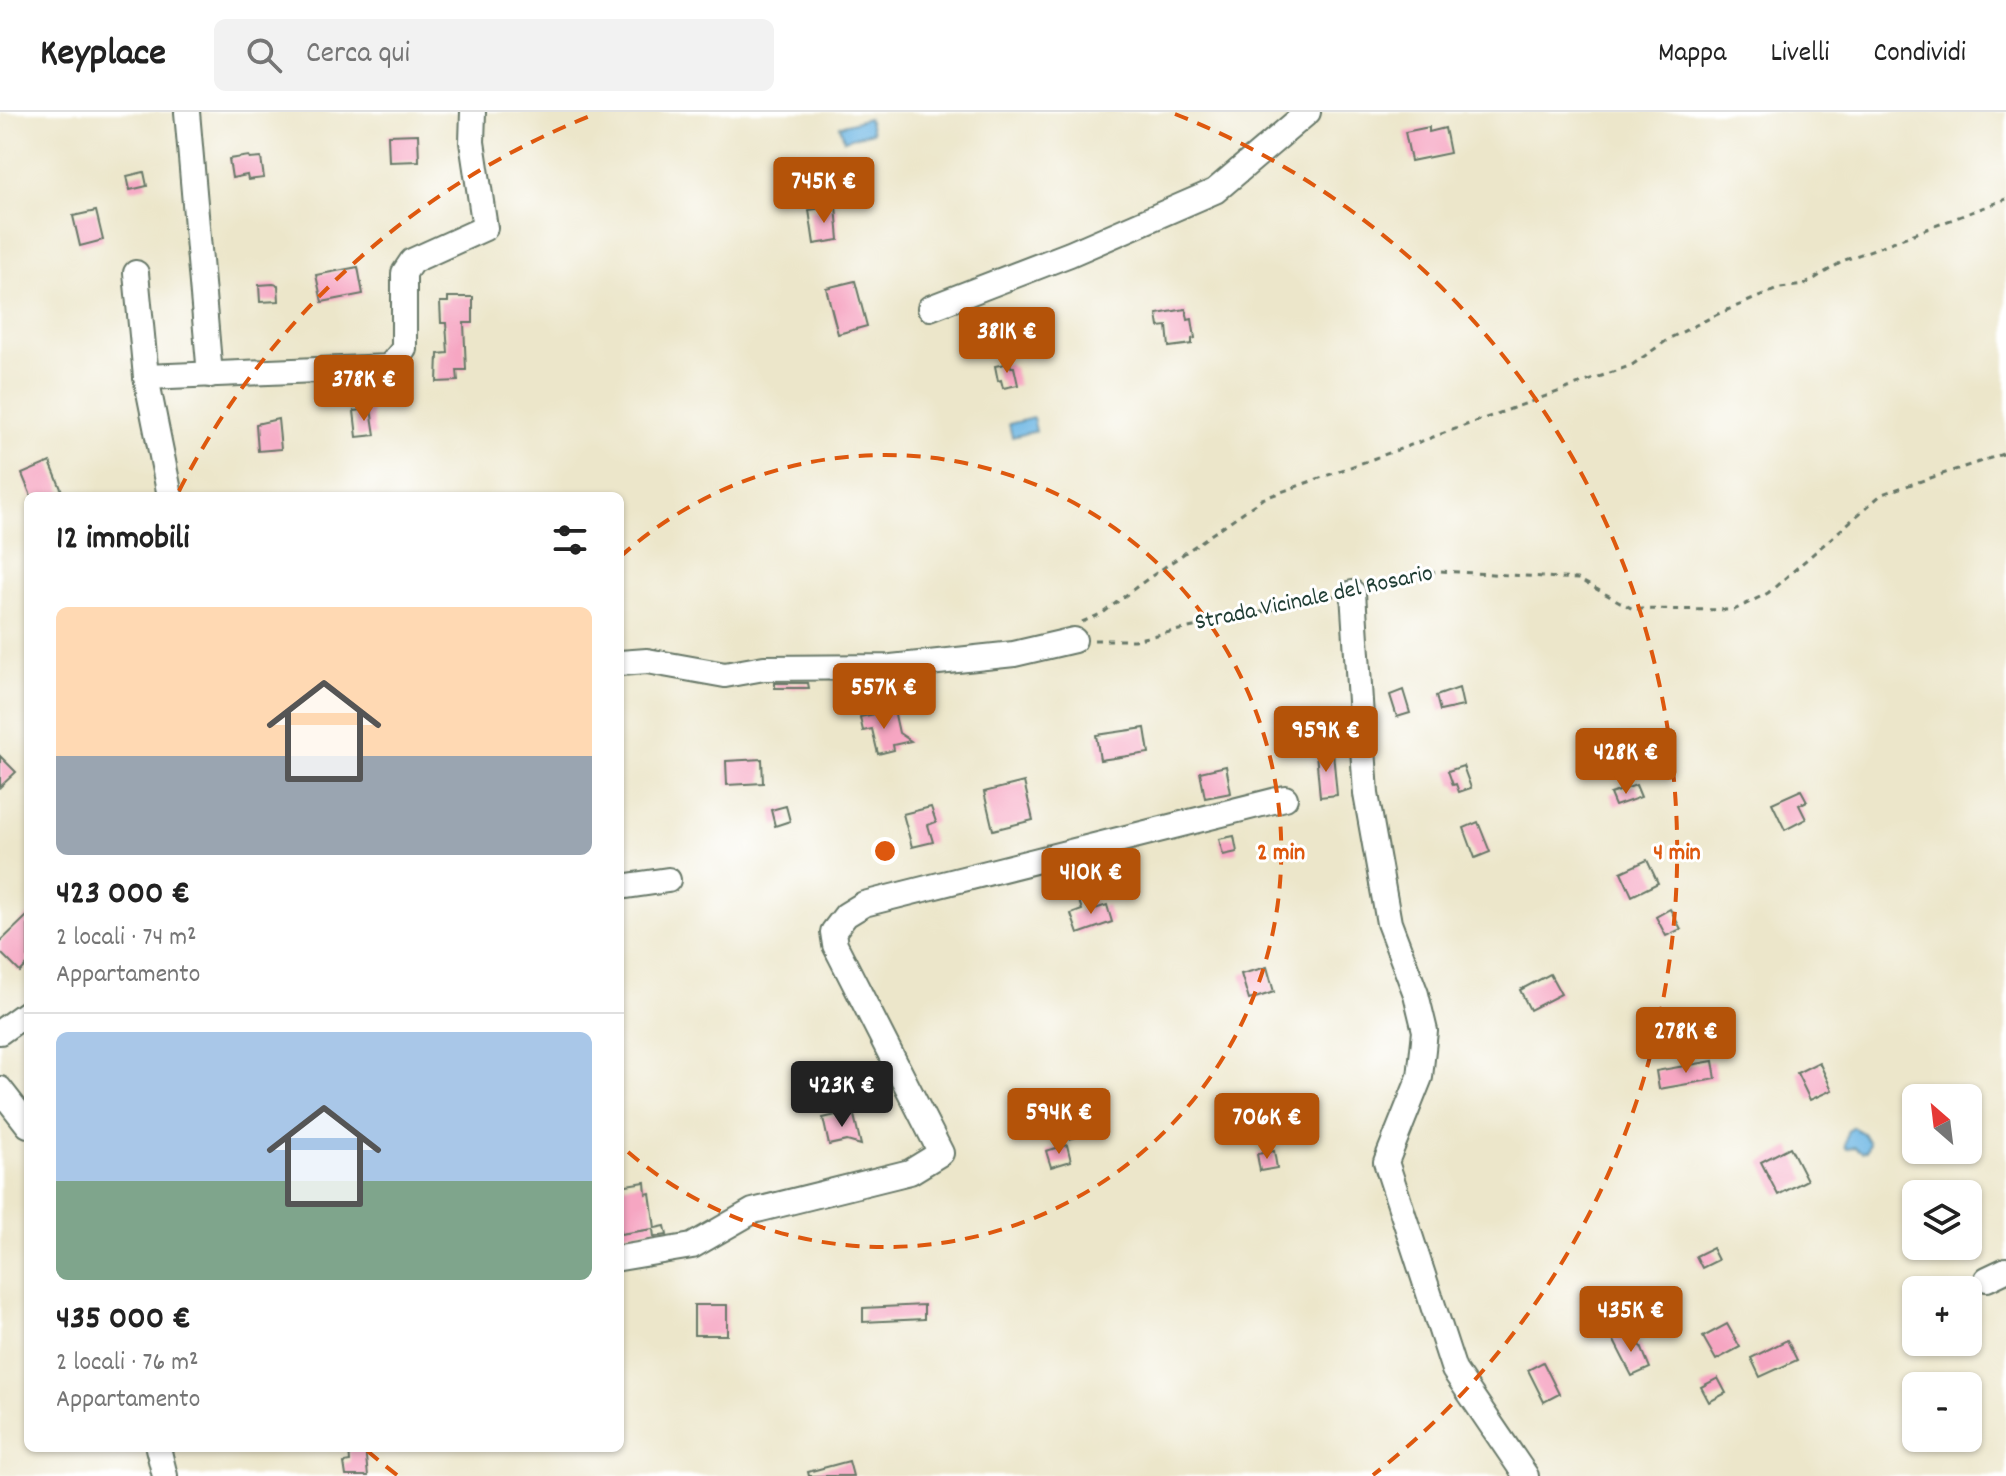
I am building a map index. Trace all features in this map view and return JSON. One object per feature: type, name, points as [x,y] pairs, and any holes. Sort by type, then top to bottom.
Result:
[{"type":"street","points":[[187,112],[210,375]]},
{"type":"street","points":[[146,377],[389,367],[404,349],[404,273],[412,261],[485,228],[472,142],[473,112]]},
{"type":"street","points":[[930,308],[1070,254],[1215,191],[1308,112]]},
{"type":"street","points":[[136,273],[146,377],[169,492]]},
{"type":"street","points":[[1353,593],[1366,794],[1389,923],[1416,994],[1425,1031],[1420,1077],[1386,1162],[1454,1370],[1526,1476]]},
{"type":"street","points":[[624,663],[647,661],[725,675],[764,668],[891,667],[1014,654],[1075,632]]},
{"type":"street","points":[[624,1257],[692,1246],[753,1211],[910,1172],[941,1153],[835,945],[833,932],[846,915],[864,904],[1285,798]]},
{"type":"street","points":[[624,886],[668,880]]},
{"type":"street","points":[[0,1032],[24,1015]]},
{"type":"street","points":[[0,1089],[24,1120]]},
{"type":"street","points":[[159,1452],[165,1476]]},
{"type":"path","points":[[1075,632],[1262,499],[1632,365],[1670,338],[1718,314],[1780,288],[1804,285],[1845,260],[2006,199]]},
{"type":"path","name":"Strada Vicinale del Rosario","points":[[1075,632],[1134,640],[1353,593],[1362,584],[1440,571],[1578,579],[1633,609],[1734,610],[1768,593],[1882,494],[2006,453]]},
{"type":"water","points":[[868,118],[872,132],[844,140],[840,126]]},
{"type":"water","points":[[1033,418],[1036,431],[1012,437],[1009,424]]},
{"type":"water","points":[[1852,1127],[1863,1133],[1869,1143],[1866,1151],[1855,1147],[1847,1149],[1845,1146],[1847,1132]]},
{"type":"building","points":[[1429,127],[1429,132],[1445,128],[1450,153],[1411,161],[1405,132]]},
{"type":"building","points":[[418,134],[419,161],[389,162],[388,135]]},
{"type":"building","points":[[249,156],[250,159],[261,158],[264,178],[248,180],[247,175],[232,178],[229,159]]},
{"type":"building","points":[[144,172],[147,186],[130,190],[127,176]]},
{"type":"building","points":[[836,206],[839,240],[814,244],[809,210]]},
{"type":"building","points":[[96,211],[103,240],[80,246],[73,216]]},
{"type":"building","points":[[358,267],[363,294],[322,302],[316,275]]},
{"type":"building","points":[[855,281],[867,326],[838,334],[826,288]]},
{"type":"building","points":[[259,285],[278,285],[279,301],[260,302]]},
{"type":"building","points":[[448,297],[473,297],[473,323],[464,323],[466,370],[457,370],[458,381],[437,382],[438,354],[448,353],[446,323],[441,323],[440,302],[448,302]]},
{"type":"building","points":[[1186,309],[1188,320],[1192,319],[1195,338],[1192,344],[1169,347],[1167,326],[1159,327],[1157,314]]},
{"type":"building","points":[[1010,363],[1018,385],[1003,388],[995,366]]},
{"type":"building","points":[[371,409],[375,435],[357,437],[354,411]]},
{"type":"building","points":[[278,419],[281,449],[258,451],[256,424]]},
{"type":"building","points":[[50,462],[62,492],[29,492],[22,474]]},
{"type":"building","points":[[922,679],[925,699],[896,704],[893,682]]},
{"type":"building","points":[[775,683],[808,683],[809,688],[775,688]]},
{"type":"building","points":[[1459,688],[1463,706],[1440,711],[1436,696]]},
{"type":"building","points":[[1403,690],[1410,713],[1397,717],[1390,695]]},
{"type":"building","points":[[894,710],[899,733],[911,741],[893,745],[894,750],[878,754],[872,729],[863,731],[860,717]]},
{"type":"building","points":[[1145,728],[1149,753],[1100,760],[1096,735]]},
{"type":"building","points":[[1333,752],[1337,795],[1320,797],[1316,753]]},
{"type":"building","points":[[0,756],[16,772],[0,787]]},
{"type":"building","points":[[762,759],[763,783],[727,785],[726,761]]},
{"type":"building","points":[[1226,766],[1231,793],[1205,798],[1200,772]]},
{"type":"building","points":[[1463,766],[1471,788],[1459,792],[1448,771]]},
{"type":"building","points":[[1024,782],[1033,820],[993,830],[984,792]]},
{"type":"building","points":[[1636,785],[1641,797],[1615,806],[1610,794]]},
{"type":"building","points":[[1801,790],[1807,801],[1799,805],[1806,819],[1785,830],[1772,803]]},
{"type":"building","points":[[786,806],[790,821],[775,826],[771,810]]},
{"type":"building","points":[[931,807],[936,822],[928,825],[933,842],[912,847],[903,814]]},
{"type":"building","points":[[1478,822],[1490,852],[1475,858],[1464,828]]},
{"type":"building","points":[[1234,836],[1237,852],[1223,855],[1219,839]]},
{"type":"building","points":[[1647,860],[1658,883],[1632,896],[1621,872]]},
{"type":"building","points":[[1091,897],[1095,909],[1107,905],[1112,922],[1078,934],[1071,914],[1082,910],[1079,901]]},
{"type":"building","points":[[1670,909],[1681,929],[1666,936],[1656,917]]},
{"type":"building","points":[[24,919],[24,968],[20,972],[0,952],[0,942]]},
{"type":"building","points":[[1267,967],[1274,992],[1249,1000],[1241,974]]},
{"type":"building","points":[[1550,974],[1561,994],[1530,1010],[1520,990]]},
{"type":"building","points":[[1713,1061],[1716,1079],[1659,1089],[1656,1071]]},
{"type":"building","points":[[1819,1062],[1832,1090],[1810,1100],[1797,1073]]},
{"type":"building","points":[[1095,1102],[1102,1130],[1065,1140],[1058,1112]]},
{"type":"building","points":[[853,1111],[861,1145],[847,1141],[829,1145],[823,1118]]},
{"type":"building","points":[[1067,1145],[1071,1161],[1051,1167],[1046,1151]]},
{"type":"building","points":[[1790,1147],[1807,1180],[1778,1195],[1761,1162]]},
{"type":"building","points":[[1274,1151],[1277,1168],[1260,1171],[1257,1154]]},
{"type":"building","points":[[645,1182],[646,1194],[650,1193],[655,1228],[665,1226],[667,1235],[654,1237],[653,1229],[624,1233],[624,1185]]},
{"type":"building","points":[[1712,1248],[1718,1260],[1702,1268],[1696,1256]]},
{"type":"building","points":[[694,1305],[727,1305],[727,1335],[694,1335]]},
{"type":"building","points":[[924,1305],[924,1319],[863,1322],[863,1308]]},
{"type":"building","points":[[1727,1324],[1740,1347],[1716,1360],[1703,1337]]},
{"type":"building","points":[[1627,1331],[1634,1347],[1640,1344],[1650,1368],[1632,1376],[1612,1337]]},
{"type":"building","points":[[1787,1340],[1797,1360],[1760,1377],[1751,1358]]},
{"type":"building","points":[[1543,1362],[1559,1394],[1544,1402],[1528,1370]]},
{"type":"building","points":[[1718,1378],[1726,1393],[1709,1402],[1701,1387]]},
{"type":"building","points":[[349,1452],[365,1452],[368,1476],[346,1476],[344,1463],[350,1462]]},
{"type":"building","points":[[849,1461],[853,1476],[809,1476],[808,1472]]}]
